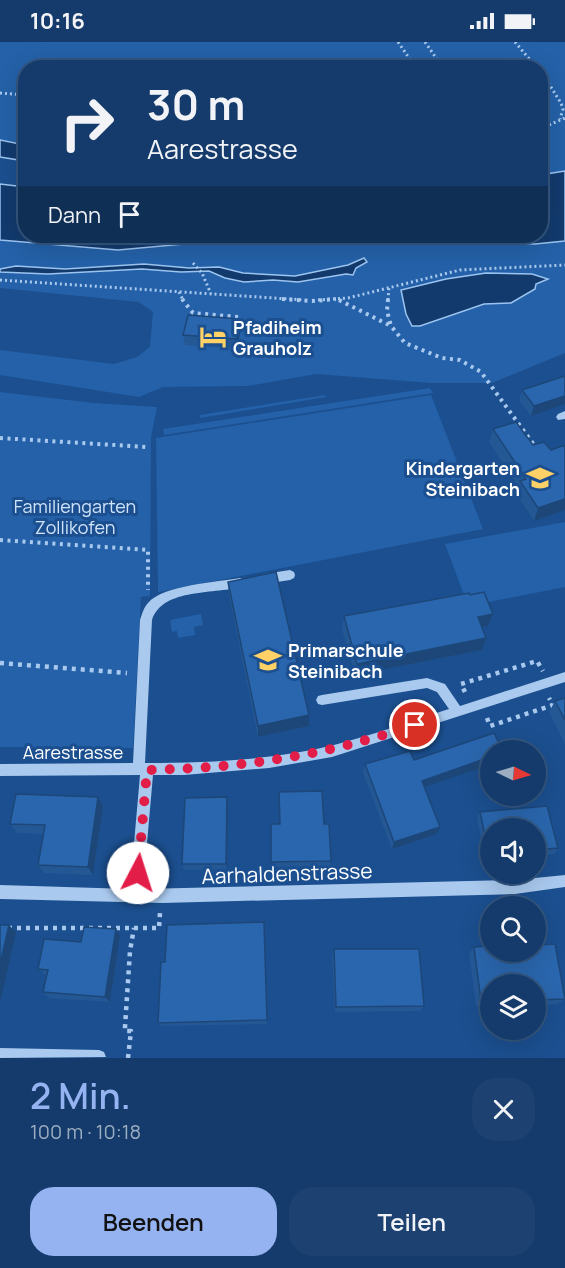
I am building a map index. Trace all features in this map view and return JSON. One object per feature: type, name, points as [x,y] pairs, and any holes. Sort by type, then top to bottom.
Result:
[{"type":"street","points":[[136,896],[148,612],[156,602],[172,595],[290,575]]},
{"type":"street","name":"Aarestrasse","points":[[0,770],[143,770],[269,762],[332,751],[565,677]]},
{"type":"street","points":[[322,700],[427,683],[441,688],[457,711]]},
{"type":"street","name":"Aarhaldenstrasse","points":[[0,892],[136,896],[515,887],[565,881]]},
{"type":"street","points":[[0,1054],[99,1057]]},
{"type":"path","points":[[398,42],[410,60]]},
{"type":"path","points":[[425,42],[437,60]]},
{"type":"path","points":[[515,42],[531,60]]},
{"type":"path","points":[[548,83],[563,109],[560,119]]},
{"type":"path","points":[[0,93],[18,94]]},
{"type":"path","points":[[548,125],[565,118]]},
{"type":"path","points":[[194,264],[211,294]]},
{"type":"path","points":[[0,280],[312,301],[339,300],[460,270],[565,266]]},
{"type":"path","points":[[389,287],[387,311],[391,326]]},
{"type":"path","points":[[179,292],[193,313],[238,317]]},
{"type":"path","points":[[339,300],[391,326],[409,346],[442,358],[460,360],[481,372],[538,451]]},
{"type":"path","points":[[0,438],[147,447]]},
{"type":"path","points":[[0,540],[148,550],[148,612]]},
{"type":"path","points":[[0,663],[127,673]]},
{"type":"path","points":[[472,706],[461,684],[501,674],[525,664]]},
{"type":"path","points":[[494,724],[549,706]]},
{"type":"path","points":[[1,931],[4,928],[156,928]]},
{"type":"path","points":[[129,1058],[131,1031],[125,1031],[130,951],[134,928]]},
{"type":"green space","points":[[0,42],[565,42],[565,171],[548,174],[548,60],[18,60],[18,144],[0,140]]},
{"type":"green space","points":[[0,240],[118,250],[195,243],[535,244],[565,241],[565,353],[492,383],[431,383],[316,374],[248,386],[163,387],[139,397],[0,375],[0,350],[114,364],[137,357],[150,347],[153,312],[139,302],[0,288]],"holes":[[[486,273],[532,274],[547,280],[535,285],[526,295],[511,303],[484,304],[420,326],[401,290],[446,279]]]},
{"type":"green space","points":[[430,388],[433,393],[164,435],[163,429]]},
{"type":"green space","name":"Familiengarten Zollikofen","points":[[0,392],[94,403],[157,407],[151,437],[150,596],[141,597],[133,748],[0,747]]},
{"type":"green space","points":[[325,395],[326,397],[200,418],[200,415]]},
{"type":"green space","points":[[431,395],[483,529],[158,592],[156,438]]},
{"type":"green space","points":[[565,522],[565,587],[468,606],[445,544]]},
{"type":"green space","points":[[201,614],[203,625],[194,627],[195,635],[178,638],[177,631],[172,632],[170,620]]},
{"type":"shaded area","points":[[0,140],[18,144],[18,160],[0,157]]},
{"type":"shaded area","points":[[565,171],[565,241],[548,243],[548,174]]},
{"type":"shaded area","points":[[0,184],[18,186],[18,242],[0,240]]},
{"type":"shaded area","points":[[35,243],[195,243],[118,250]]},
{"type":"shaded area","points":[[364,258],[367,262],[356,268],[353,275],[346,274],[298,282],[273,280],[244,282],[225,278],[209,271],[181,272],[142,269],[48,274],[0,272],[0,269],[16,266],[65,269],[144,264],[189,268],[219,267],[243,273],[295,276],[348,265]]},
{"type":"shaded area","points":[[486,273],[532,274],[548,279],[536,284],[535,289],[511,303],[484,304],[420,326],[412,326],[406,314],[401,290],[446,279]]},
{"type":"building","points":[[188,315],[240,319],[236,339],[183,335]]},
{"type":"building","points":[[565,376],[565,396],[534,406],[522,390]]},
{"type":"building","points":[[516,422],[533,445],[544,442],[551,450],[565,445],[565,499],[538,508],[520,481],[526,479],[493,429]]},
{"type":"building","name":"Primarschule Steinibach","points":[[276,572],[309,715],[258,726],[228,582]]},
{"type":"building","points":[[484,592],[493,614],[478,617],[486,638],[357,664],[344,616]]},
{"type":"building","points":[[565,698],[565,720],[555,701]]},
{"type":"building","points":[[494,733],[497,740],[480,740],[480,761],[422,781],[440,827],[394,842],[365,764],[410,751],[414,760]]},
{"type":"building","points":[[322,791],[324,824],[329,824],[331,861],[271,862],[271,824],[280,824],[279,792]]},
{"type":"building","points":[[16,794],[98,797],[88,867],[38,865],[45,825],[10,824]]},
{"type":"building","points":[[227,797],[226,864],[182,864],[185,798]]},
{"type":"building","points":[[547,806],[558,848],[546,849],[546,818],[481,818],[480,812]]},
{"type":"building","points":[[264,922],[267,1020],[158,1023],[161,962],[165,962],[167,925]]},
{"type":"building","points":[[0,925],[9,925],[0,964]]},
{"type":"building","points":[[84,927],[116,929],[105,997],[43,992],[48,970],[38,969],[44,939],[81,942]]},
{"type":"building","points":[[546,944],[555,944],[565,999],[546,1000],[546,974],[480,974],[480,993],[474,947],[480,947],[480,962],[546,962]]},
{"type":"building","points":[[334,949],[419,949],[424,1006],[336,1007]]},
{"type":"place","name":"Pfadiheim Grauholz","points":[[213,337]]},
{"type":"place","name":"Kindergarten Steinibach","points":[[540,478]]},
{"type":"place","name":"Primarschule Steinibach","points":[[268,660]]},
{"type":"route","points":[[138,873],[147,770],[269,762],[332,751],[415,725]]}]
